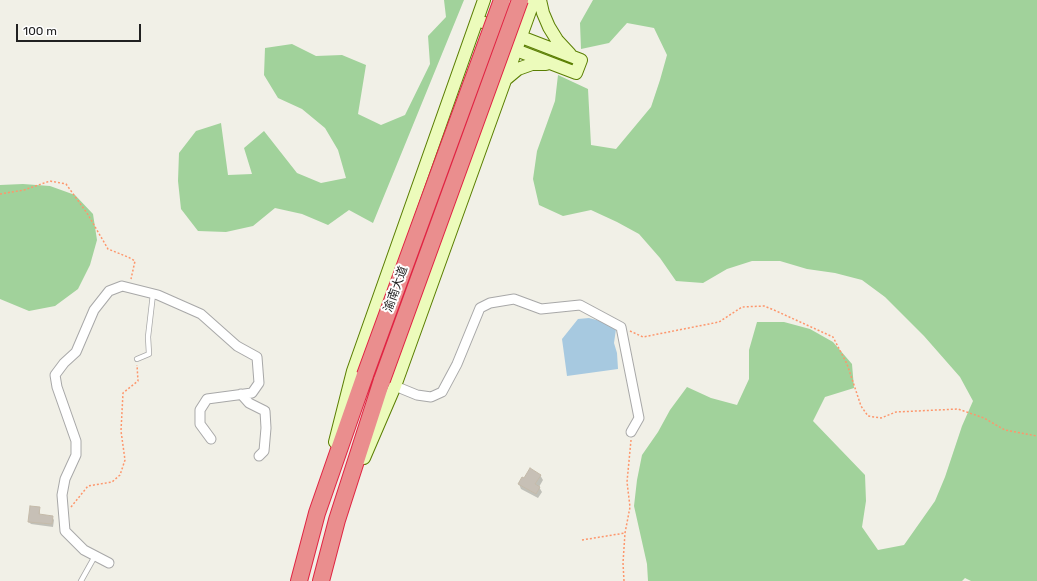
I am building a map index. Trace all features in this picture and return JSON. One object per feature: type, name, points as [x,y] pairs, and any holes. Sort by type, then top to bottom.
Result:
[{"type":"highway","name":"渝南大道","points":[[299,581],[317,513],[365,375],[502,0]]},
{"type":"highway","name":"渝南大道","points":[[321,581],[337,520],[388,383],[520,0]]},
{"type":"main road","points":[[317,513],[353,371],[484,0]]},
{"type":"main road","points":[[388,383],[534,0]]},
{"type":"main road","points":[[540,0],[543,13],[549,27],[557,40],[570,55]]},
{"type":"main road","points":[[472,34],[576,73],[581,60],[477,20]]},
{"type":"main road","points":[[505,79],[518,69],[532,64],[552,64]]},
{"type":"street","points":[[109,563],[84,550],[65,531],[62,495],[64,479],[76,455],[76,441],[57,387],[55,375],[64,363],[76,352],[94,310],[109,291],[122,286],[153,294],[201,314],[237,346],[257,357],[259,383],[252,393],[207,399],[200,410],[200,424],[212,439]]},
{"type":"street","points":[[388,383],[417,395],[431,397],[442,392],[456,364],[480,308],[490,303],[514,299],[541,309],[580,305],[621,328],[639,418],[631,432]]},
{"type":"street","points":[[241,394],[249,403],[266,411],[264,451],[259,456]]},
{"type":"lane","points":[[137,359],[149,354],[148,337],[153,294]]},
{"type":"lane","points":[[81,581],[95,556]]},
{"type":"path","points":[[0,194],[24,190],[50,181],[66,184],[87,213],[108,249],[135,261],[131,274],[131,289]]},
{"type":"path","points":[[621,328],[643,337],[719,322],[742,306],[764,306],[833,337],[846,364],[862,406],[868,416],[881,418],[896,412],[958,409],[984,418],[1005,430],[1037,436]]},
{"type":"path","points":[[64,516],[88,486],[112,482],[120,475],[125,460],[121,431],[123,393],[138,381],[137,359]]},
{"type":"path","points":[[624,581],[623,562],[625,533],[630,507],[627,482],[631,432]]},
{"type":"path","points":[[582,540],[625,533]]},
{"type":"green space","points":[[444,0],[464,0],[373,223],[349,210],[328,225],[302,214],[275,208],[253,226],[226,232],[198,231],[181,209],[178,181],[179,153],[196,131],[221,123],[228,175],[252,174],[244,148],[264,131],[297,173],[321,183],[346,178],[338,150],[325,128],[302,109],[278,98],[264,75],[265,48],[292,44],[316,56],[342,55],[366,65],[358,114],[381,125],[405,115],[430,64],[428,36],[446,17]]},
{"type":"green space","points":[[593,0],[1037,0],[1037,581],[971,581],[965,578],[962,581],[648,581],[647,564],[634,506],[642,455],[658,432],[670,410],[687,387],[711,398],[737,405],[749,379],[749,350],[757,322],[784,322],[810,329],[833,342],[852,364],[854,388],[825,397],[813,421],[865,475],[866,501],[862,527],[878,550],[904,545],[935,501],[945,477],[962,426],[973,401],[960,377],[924,336],[885,297],[862,280],[835,273],[807,269],[780,261],[752,261],[727,269],[703,283],[676,281],[660,258],[639,234],[591,210],[563,216],[539,205],[533,179],[537,151],[555,101],[558,75],[588,89],[591,145],[616,149],[651,107],[667,55],[654,28],[627,23],[609,43],[581,49],[580,23]]},
{"type":"green space","points":[[23,184],[50,186],[75,195],[93,214],[97,240],[90,265],[78,289],[55,306],[29,311],[0,299],[0,185]]},
{"type":"water","points":[[589,318],[612,324],[616,329],[614,343],[617,353],[618,369],[567,376],[562,339],[578,319]]},
{"type":"building","points":[[530,468],[541,475],[535,484],[540,487],[536,494],[518,484]]},
{"type":"building","points":[[30,506],[40,507],[39,514],[53,516],[52,524],[28,522]]}]
